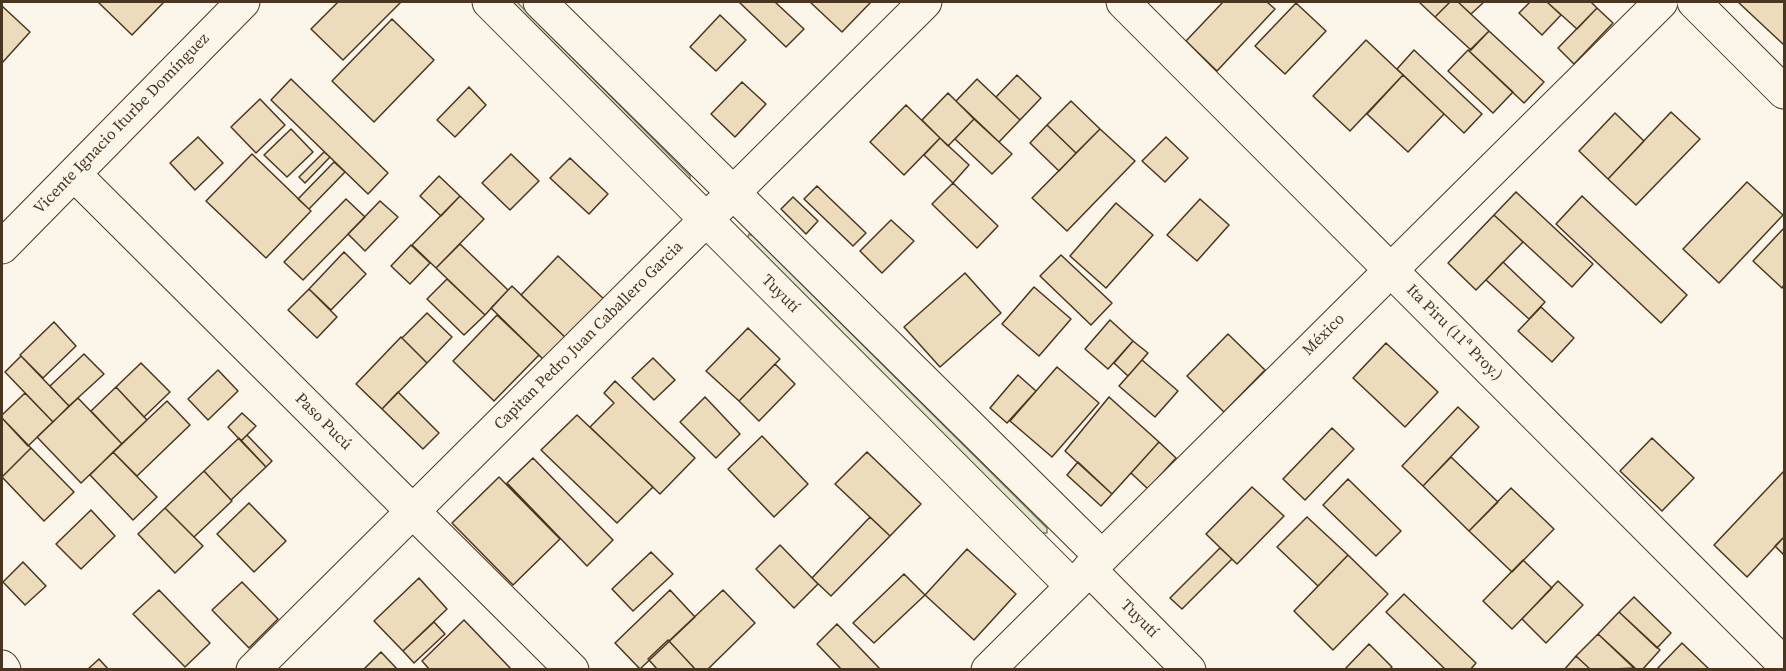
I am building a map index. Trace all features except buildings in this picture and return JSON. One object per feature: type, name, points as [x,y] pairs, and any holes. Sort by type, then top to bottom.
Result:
[{"type":"street","name":"Vicente Ignacio Iturbe Domínguez","points":[[2,247],[243,2]]},
{"type":"street","name":"Tuyutí","points":[[489,2],[706,219],[1088,571],[1189,669]]},
{"type":"street","name":"Tuyutí","points":[[540,2],[732,193],[1088,571]]},
{"type":"street","name":"Capitan Pedro Juan Caballero Garcia","points":[[253,669],[925,2]]},
{"type":"street","name":"Ita Piru (11ª Proy.)","points":[[1123,2],[1785,664]]},
{"type":"street","name":"México","points":[[988,669],[1660,2]]},
{"type":"street","points":[[1694,2],[1785,92]]},
{"type":"street","name":"Paso Pucú","points":[[74,174],[572,669]]},
{"type":"green space","points":[[505,2],[517,2],[690,176],[690,182]]},
{"type":"green space","points":[[749,234],[1047,528],[1047,533],[1042,533],[747,240]]}]
